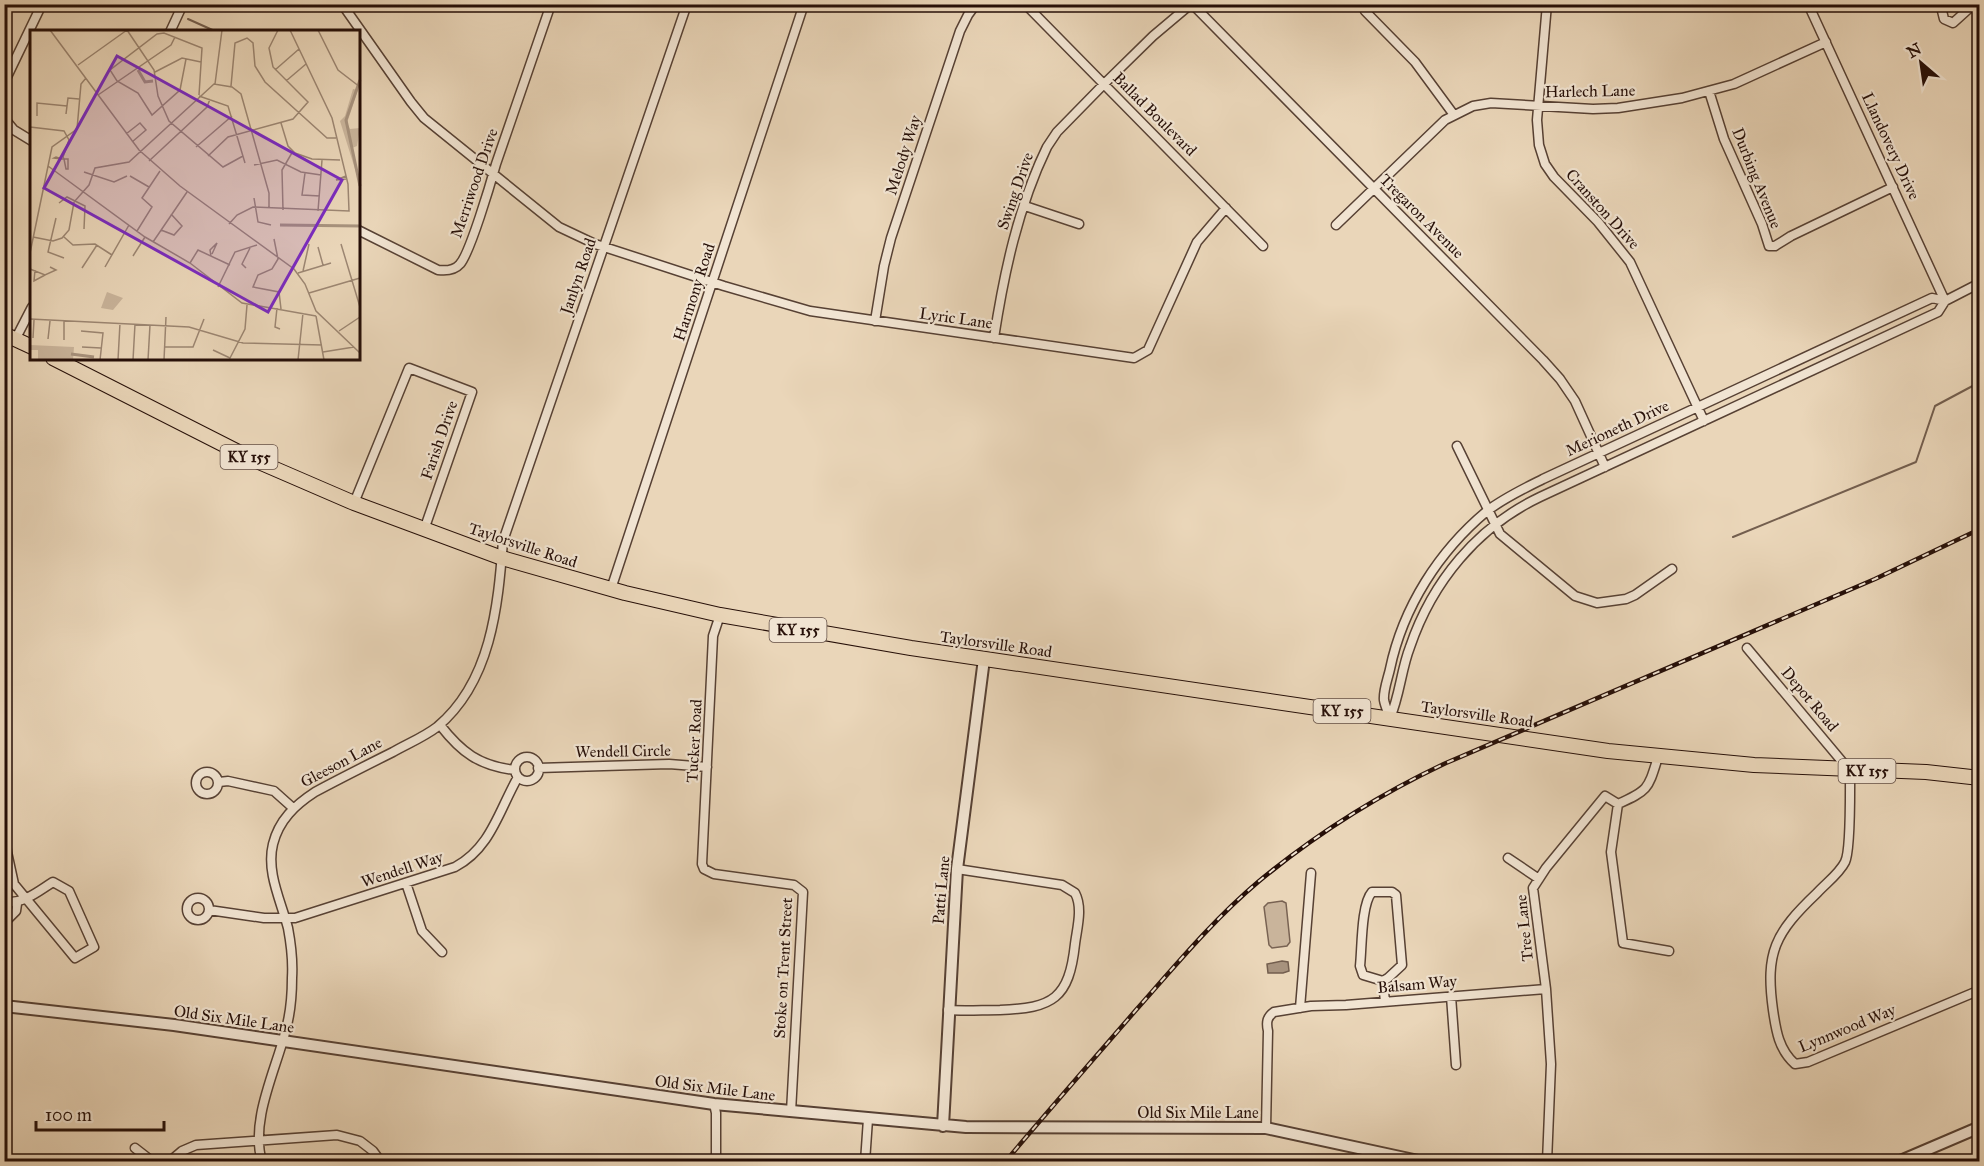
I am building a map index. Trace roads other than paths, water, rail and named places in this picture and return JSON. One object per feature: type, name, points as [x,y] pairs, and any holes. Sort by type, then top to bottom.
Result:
[{"type":"main road","points":[[10,337],[30,346]]},
{"type":"main road","name":"Taylorsville Road","points":[[58,360],[252,459],[424,530],[502,558],[611,589],[720,615],[816,633],[984,659],[1608,751],[1754,765],[1850,771],[1926,772],[1980,778]]},
{"type":"street","points":[[4,83],[42,4]]},
{"type":"street","points":[[171,30],[183,4]]},
{"type":"street","name":"Lyric Lane","points":[[342,4],[424,118],[559,227],[604,247],[713,283],[810,311],[1129,358],[1141,356],[1151,345],[1197,242],[1227,208]]},
{"type":"street","name":"Merriwood Drive","points":[[360,231],[431,267],[444,271],[454,269],[462,261],[551,4]]},
{"type":"street","name":"Janlyn Road","points":[[502,558],[504,542],[687,4]]},
{"type":"street","name":"Harmony Road","points":[[611,589],[804,4]]},
{"type":"street","name":"Melody Way","points":[[874,321],[891,238],[960,31],[976,4]]},
{"type":"street","name":"Ballad Boulevard","points":[[1025,4],[1263,246]]},
{"type":"street","name":"Swing Drive","points":[[994,338],[1003,279],[1024,206],[1047,147],[1057,132],[1104,84],[1153,36],[1192,4]]},
{"type":"street","name":"Tregaron Avenue","points":[[1192,4],[1560,379],[1575,402],[1605,467]]},
{"type":"street","name":"Cranston Drive","points":[[1546,4],[1537,137],[1545,164],[1554,177],[1598,222],[1630,262],[1704,421]]},
{"type":"street","name":"Llandovery Drive","points":[[1808,4],[1945,301]]},
{"type":"street","points":[[1947,4],[1942,15],[1948,22],[1953,23],[1974,4]]},
{"type":"street","points":[[1365,11],[1415,62],[1454,115]]},
{"type":"street","name":"Harlech Lane","points":[[1336,225],[1445,120],[1482,104],[1573,109],[1618,108],[1682,98],[1709,92],[1766,71],[1826,42]]},
{"type":"street","name":"Durbing Avenue","points":[[1709,92],[1724,139],[1762,224],[1768,246],[1775,246],[1893,187]]},
{"type":"street","points":[[4,118],[14,130],[30,140]]},
{"type":"street","points":[[1024,206],[1079,224]]},
{"type":"street","name":"Merioneth Drive","points":[[1390,718],[1384,700],[1391,661],[1416,598],[1435,565],[1466,531],[1508,496],[1932,298],[1945,301],[1980,283]]},
{"type":"street","points":[[1390,718],[1397,701],[1406,659],[1427,607],[1458,560],[1495,524],[1518,507],[1938,312],[1945,301]]},
{"type":"street","points":[[10,337],[30,310]]},
{"type":"street","name":"Farish Drive","points":[[354,503],[409,368],[472,392],[424,530]]},
{"type":"street","points":[[1457,446],[1500,534],[1575,596],[1606,603],[1626,599],[1672,569]]},
{"type":"street","name":"Gleeson Lane","points":[[262,1161],[258,1139],[261,1118],[286,1032],[292,977],[292,958],[285,918],[272,873],[272,851],[279,828],[293,808],[315,792],[440,725],[460,702],[480,667],[498,600],[502,558]]},
{"type":"street","name":"Tucker Road","points":[[704,869],[702,858],[713,636],[720,615]]},
{"type":"street","name":"Depot Road","points":[[1747,648],[1850,771]]},
{"type":"street","name":"Patti Lane","points":[[943,1126],[957,869],[984,659]]},
{"type":"street","points":[[440,725],[458,748],[474,759],[516,774]]},
{"type":"street","name":"Wendell Circle","points":[[528,757],[535,760],[538,768],[537,775],[531,780],[524,781],[516,774],[517,762],[528,757]]},
{"type":"street","name":"Tree Lane","points":[[1546,1161],[1551,1064],[1546,989],[1533,888],[1605,796],[1618,804],[1642,793],[1650,780],[1658,757]]},
{"type":"street","name":"Wendell Circle","points":[[538,768],[659,764],[708,767]]},
{"type":"street","name":"Lynnwood Way","points":[[1850,771],[1846,861],[1837,873],[1795,913],[1782,931],[1772,956],[1770,985],[1776,1032],[1780,1045],[1795,1064],[1808,1062],[1980,990]]},
{"type":"street","name":"Wendell Way","points":[[209,910],[264,918],[295,918],[455,867],[476,853],[492,830],[516,774]]},
{"type":"street","points":[[219,782],[228,781],[274,791],[293,808]]},
{"type":"street","points":[[1618,804],[1611,852],[1623,943],[1669,951]]},
{"type":"street","points":[[4,826],[14,884],[27,898],[75,958],[94,947],[69,891],[53,882],[27,898],[17,904],[4,902]]},
{"type":"street","points":[[1508,858],[1539,879]]},
{"type":"street","name":"Stoke on Trent Street","points":[[704,869],[714,874],[794,885],[803,892],[791,1112]]},
{"type":"street","points":[[948,1010],[1032,1008],[1055,997],[1065,985],[1073,964],[1079,906],[1075,893],[1062,885],[957,869]]},
{"type":"street","points":[[1266,1128],[1267,1020],[1274,1012],[1295,1009],[1311,873]]},
{"type":"street","points":[[406,883],[422,931],[442,952]]},
{"type":"street","points":[[1372,892],[1392,892],[1396,895],[1401,965],[1383,981],[1363,975],[1360,966],[1367,897],[1372,892]]},
{"type":"street","points":[[4,923],[16,911],[17,904]]},
{"type":"street","points":[[1383,981],[1385,1002]]},
{"type":"street","name":"Balsam Way","points":[[1295,1009],[1546,989]]},
{"type":"street","points":[[1451,996],[1456,1065]]},
{"type":"street","name":"Old Six Mile Lane","points":[[4,1006],[174,1024],[714,1104],[943,1126],[1266,1128],[1423,1161]]},
{"type":"street","points":[[714,1104],[716,1161]]},
{"type":"street","points":[[865,1161],[868,1119]]},
{"type":"street","points":[[1898,1161],[1980,1127]]},
{"type":"street","points":[[169,1161],[182,1151],[196,1145],[337,1135],[367,1145],[381,1161]]},
{"type":"street","points":[[135,1149],[153,1161]]},
{"type":"waterway","points":[[188,19],[213,30]]},
{"type":"waterway","points":[[1733,537],[1916,462],[1935,406],[1980,382]]},
{"type":"railway","points":[[1005,1162],[1165,977],[1225,912],[1280,864],[1348,816],[1446,763],[1875,579],[1980,529]]}]
